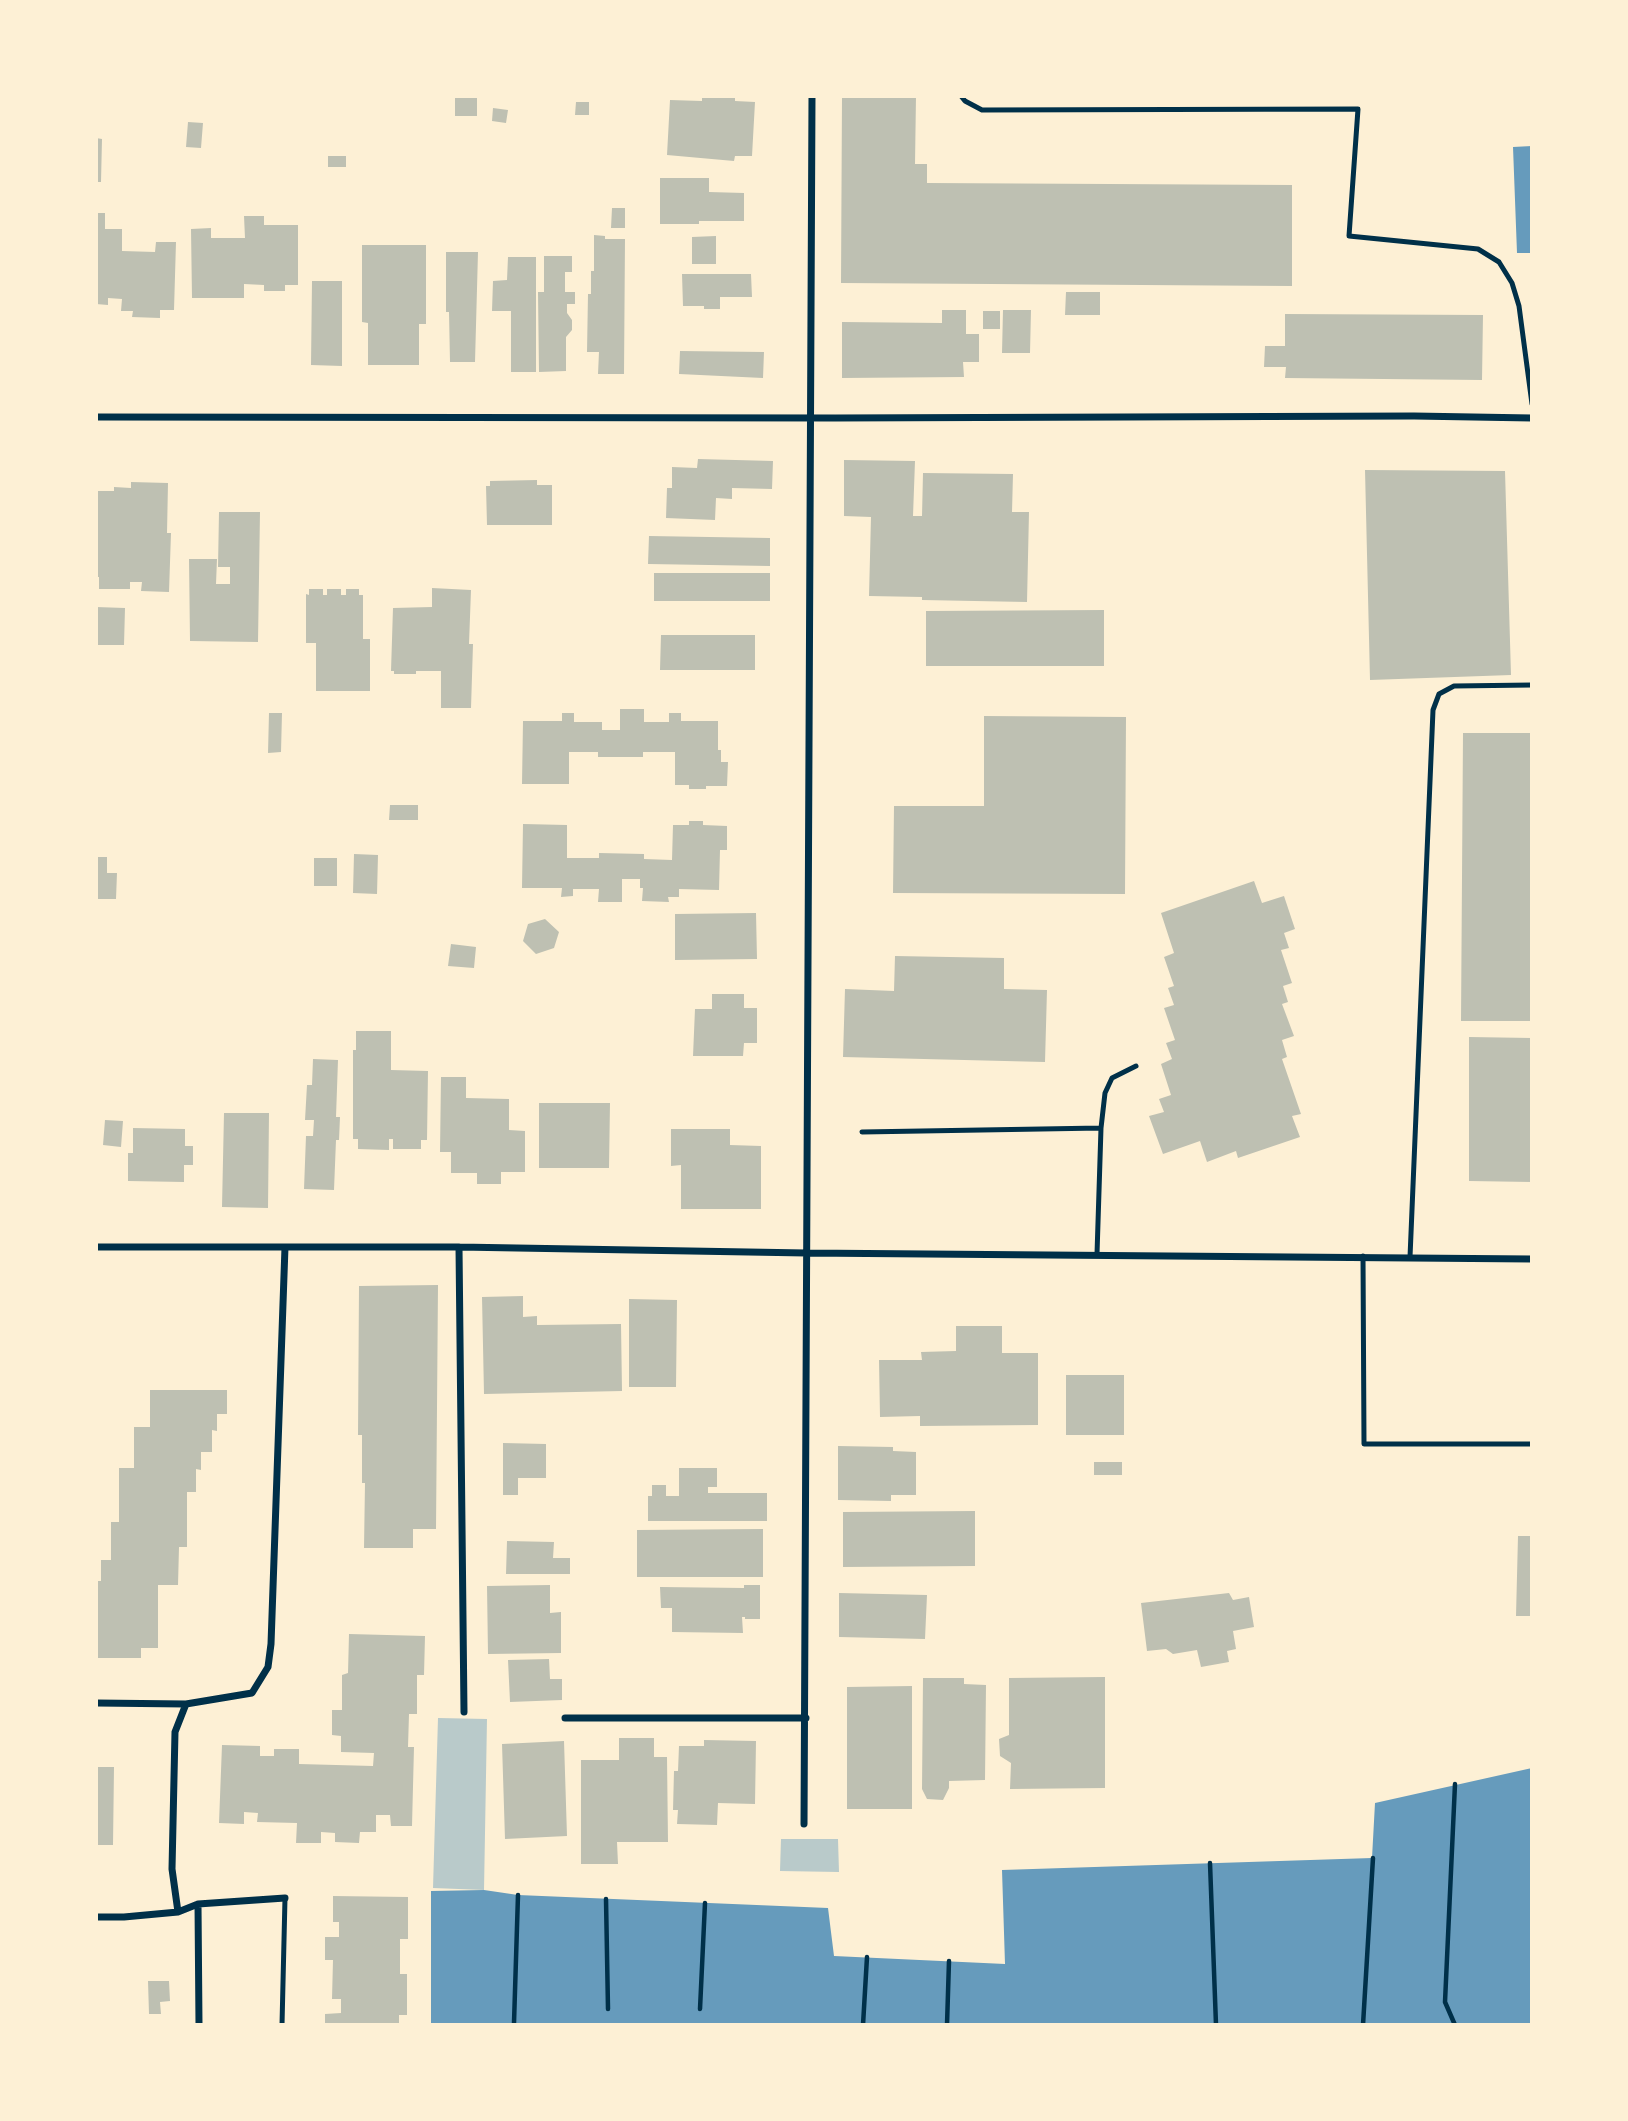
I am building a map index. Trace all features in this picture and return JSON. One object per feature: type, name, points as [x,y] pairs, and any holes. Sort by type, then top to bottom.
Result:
[{"type":"street","points":[[804,1824],[812,96]]},
{"type":"street","points":[[96,417],[1532,418]]},
{"type":"street","points":[[96,1247],[459,1247],[806,1253],[1532,1259]]},
{"type":"street","points":[[96,1703],[186,1704],[252,1693],[268,1667],[285,1247]]},
{"type":"street","points":[[459,1247],[464,1712]]},
{"type":"street","points":[[178,1912],[172,1869],[175,1732],[186,1704]]},
{"type":"street","points":[[565,1718],[806,1718]]},
{"type":"street","points":[[96,1917],[178,1912],[198,1904],[285,1898]]},
{"type":"street","points":[[198,1904],[199,2025]]},
{"type":"lane","points":[[961,96],[965,102],[982,110],[1358,109],[1349,236],[1478,249],[1499,262],[1512,283],[1519,306],[1532,404]]},
{"type":"lane","points":[[1410,1257],[1433,710],[1439,694],[1454,686],[1532,685]]},
{"type":"lane","points":[[1097,1254],[1101,1128],[1105,1093],[1112,1079],[1136,1066]]},
{"type":"lane","points":[[862,1132],[1101,1128]]},
{"type":"lane","points":[[1363,1256],[1364,1444],[1532,1444]]},
{"type":"lane","points":[[282,2025],[285,1898]]},
{"type":"path","points":[[1455,1784],[1445,2002],[1455,2025]]},
{"type":"path","points":[[1363,2025],[1373,1858]]},
{"type":"path","points":[[1210,1863],[1216,2025]]},
{"type":"path","points":[[514,2023],[518,1895]]},
{"type":"path","points":[[606,1899],[608,2009]]},
{"type":"path","points":[[700,2009],[705,1903]]},
{"type":"path","points":[[863,2025],[867,1957]]},
{"type":"path","points":[[947,2025],[949,1961]]},
{"type":"shaded area","points":[[438,1718],[487,1719],[484,1890],[433,1888]]},
{"type":"shaded area","points":[[781,1839],[838,1839],[839,1872],[780,1871]]},
{"type":"water","points":[[1532,146],[1532,253],[1517,253],[1513,147]]},
{"type":"water","points":[[1532,1768],[1532,2025],[431,2025],[431,1891],[484,1890],[518,1895],[828,1908],[834,1956],[1005,1964],[1002,1870],[1372,1858],[1375,1803]]},
{"type":"building","points":[[455,96],[477,96],[477,116],[455,116]]},
{"type":"building","points":[[702,96],[735,97],[735,101],[755,102],[752,156],[735,156],[734,161],[667,155],[670,100],[702,101]]},
{"type":"building","points":[[842,96],[916,96],[915,164],[927,164],[927,183],[1292,185],[1292,286],[841,283]]},
{"type":"building","points":[[576,102],[589,102],[589,115],[575,115]]},
{"type":"building","points":[[493,108],[508,110],[506,123],[492,121]]},
{"type":"building","points":[[188,122],[203,123],[201,148],[186,147]]},
{"type":"building","points":[[96,138],[102,139],[101,182],[96,182]]},
{"type":"building","points":[[328,156],[346,156],[346,167],[328,167]]},
{"type":"building","points":[[660,178],[709,178],[709,192],[744,193],[744,221],[660,224]]},
{"type":"building","points":[[612,208],[625,208],[625,228],[611,228]]},
{"type":"building","points":[[96,213],[105,213],[105,229],[122,229],[122,251],[155,252],[156,242],[176,242],[174,310],[160,310],[160,318],[132,317],[133,311],[121,311],[122,299],[108,298],[108,305],[96,304]]},
{"type":"building","points":[[244,216],[264,216],[264,225],[298,225],[298,285],[285,285],[285,291],[264,291],[264,285],[244,284],[244,298],[192,298],[191,229],[211,228],[211,238],[245,238]]},
{"type":"building","points":[[594,235],[605,236],[605,239],[625,239],[624,374],[598,374],[599,352],[587,352],[588,294],[591,294],[591,271],[594,271]]},
{"type":"building","points":[[716,236],[716,264],[692,264],[692,237]]},
{"type":"building","points":[[362,245],[426,245],[426,324],[419,324],[419,365],[368,365],[368,323],[362,322]]},
{"type":"building","points":[[446,252],[478,252],[475,362],[450,362],[449,312],[446,312]]},
{"type":"building","points":[[544,256],[572,256],[572,272],[565,272],[565,292],[575,292],[575,304],[567,304],[572,330],[566,337],[566,371],[539,372],[538,292],[544,292]]},
{"type":"building","points":[[508,257],[536,257],[536,372],[511,372],[511,311],[492,311],[493,281],[507,280]]},
{"type":"building","points":[[682,274],[751,274],[752,297],[720,297],[720,309],[683,306]]},
{"type":"building","points":[[312,281],[342,281],[342,366],[311,365]]},
{"type":"building","points":[[1066,292],[1100,292],[1100,315],[1065,315]]},
{"type":"building","points":[[942,310],[966,310],[966,334],[979,334],[979,362],[963,362],[964,377],[842,378],[842,322],[942,323]]},
{"type":"building","points":[[1003,310],[1031,310],[1030,353],[1002,353]]},
{"type":"building","points":[[983,311],[1000,311],[1000,329],[983,329]]},
{"type":"building","points":[[1285,314],[1483,315],[1482,380],[1285,378],[1286,367],[1264,367],[1265,346],[1285,346]]},
{"type":"building","points":[[680,351],[764,352],[763,378],[679,374]]},
{"type":"building","points":[[698,459],[773,461],[772,489],[732,488],[732,499],[716,498],[715,520],[666,518],[667,488],[672,488],[672,467],[697,468]]},
{"type":"building","points":[[844,460],[915,461],[913,516],[922,516],[923,473],[1013,474],[1012,512],[1029,512],[1027,602],[869,596],[871,517],[844,516]]},
{"type":"building","points":[[1365,470],[1505,471],[1511,675],[1370,680]]},
{"type":"building","points":[[537,480],[537,485],[552,485],[552,525],[487,525],[486,486],[490,486],[490,481]]},
{"type":"building","points":[[131,482],[168,483],[167,533],[171,533],[169,592],[141,591],[142,582],[130,582],[130,589],[99,589],[99,577],[96,577],[96,491],[114,491],[114,487],[131,488]]},
{"type":"building","points":[[219,512],[260,512],[258,642],[190,641],[189,559],[217,559],[216,584],[230,584],[230,567],[218,567]]},
{"type":"building","points":[[649,536],[770,538],[770,566],[648,564]]},
{"type":"building","points":[[654,573],[770,573],[770,601],[654,601]]},
{"type":"building","points":[[432,588],[471,590],[471,708],[441,708],[441,671],[394,674],[394,671],[391,671],[393,608],[432,607]]},
{"type":"building","points":[[309,589],[323,589],[323,595],[327,595],[327,589],[341,589],[341,595],[346,595],[346,589],[359,589],[359,595],[363,595],[363,639],[370,639],[370,691],[316,691],[316,643],[306,643],[306,594],[309,595]]},
{"type":"building","points":[[96,607],[125,608],[124,645],[96,645]]},
{"type":"building","points":[[1104,610],[1104,666],[926,666],[926,611]]},
{"type":"building","points":[[661,635],[755,635],[755,670],[660,670]]},
{"type":"building","points":[[620,709],[644,709],[644,722],[669,722],[669,713],[681,713],[681,721],[718,721],[718,750],[721,750],[721,762],[728,762],[727,786],[689,789],[689,785],[675,785],[675,752],[643,752],[643,757],[598,757],[598,752],[569,752],[569,784],[522,784],[523,721],[562,721],[562,713],[574,713],[574,722],[602,722],[602,730],[620,730]]},
{"type":"building","points":[[269,713],[282,713],[281,752],[268,753]]},
{"type":"building","points":[[984,716],[1126,717],[1125,894],[893,893],[894,806],[984,806]]},
{"type":"building","points":[[1463,733],[1532,733],[1532,1021],[1461,1021]]},
{"type":"building","points":[[390,805],[418,805],[418,820],[389,820]]},
{"type":"building","points":[[689,821],[703,821],[703,825],[727,826],[727,850],[720,850],[719,890],[679,889],[679,897],[668,897],[669,902],[642,901],[643,888],[640,888],[640,879],[622,879],[622,902],[598,902],[599,889],[573,889],[573,896],[561,897],[562,888],[522,888],[523,824],[567,825],[567,858],[599,858],[599,853],[644,854],[644,859],[672,860],[673,825],[689,825]]},
{"type":"building","points":[[354,854],[378,855],[377,894],[353,893]]},
{"type":"building","points":[[96,857],[107,857],[107,873],[117,873],[116,899],[96,899]]},
{"type":"building","points":[[314,858],[337,858],[337,886],[314,886]]},
{"type":"building","points":[[1254,881],[1262,903],[1284,896],[1295,929],[1284,933],[1289,948],[1281,950],[1292,983],[1283,986],[1288,1002],[1282,1004],[1294,1036],[1282,1040],[1287,1057],[1282,1059],[1301,1114],[1292,1116],[1300,1137],[1238,1158],[1236,1151],[1207,1162],[1200,1141],[1163,1154],[1149,1116],[1164,1112],[1159,1099],[1171,1095],[1161,1064],[1172,1059],[1166,1043],[1175,1040],[1164,1008],[1174,1005],[1168,988],[1174,986],[1164,957],[1174,953],[1161,913]]},
{"type":"building","points":[[756,913],[757,959],[675,960],[675,914]]},
{"type":"building","points":[[545,919],[559,932],[554,948],[536,954],[523,941],[528,924]]},
{"type":"building","points":[[451,944],[476,947],[474,968],[448,966]]},
{"type":"building","points":[[895,956],[1004,958],[1004,989],[1047,990],[1045,1062],[843,1057],[845,989],[894,991]]},
{"type":"building","points":[[712,994],[744,994],[744,1008],[757,1008],[757,1043],[744,1043],[743,1056],[693,1056],[695,1009],[712,1009]]},
{"type":"building","points":[[356,1031],[391,1031],[391,1070],[428,1071],[427,1140],[421,1140],[421,1149],[393,1149],[393,1139],[389,1139],[389,1150],[358,1149],[358,1139],[353,1139],[353,1050],[356,1050]]},
{"type":"building","points":[[1469,1037],[1532,1038],[1532,1182],[1469,1181]]},
{"type":"building","points":[[313,1059],[338,1060],[336,1117],[340,1117],[339,1140],[336,1140],[334,1190],[304,1189],[306,1136],[313,1136],[314,1120],[305,1120],[307,1085],[312,1085]]},
{"type":"building","points":[[441,1077],[466,1077],[466,1098],[509,1099],[509,1130],[525,1131],[525,1172],[501,1172],[501,1184],[477,1184],[477,1173],[451,1173],[451,1152],[440,1152]]},
{"type":"building","points":[[539,1103],[610,1103],[609,1168],[539,1168]]},
{"type":"building","points":[[224,1113],[269,1113],[268,1208],[222,1207]]},
{"type":"building","points":[[105,1120],[123,1121],[121,1147],[103,1145]]},
{"type":"building","points":[[133,1128],[185,1129],[185,1146],[193,1146],[193,1165],[184,1165],[184,1182],[128,1181],[128,1153],[133,1153]]},
{"type":"building","points":[[671,1129],[730,1129],[730,1145],[761,1146],[761,1209],[681,1209],[681,1165],[671,1166]]},
{"type":"building","points":[[438,1285],[436,1529],[413,1529],[413,1548],[364,1548],[365,1483],[362,1483],[362,1435],[358,1435],[359,1286]]},
{"type":"building","points":[[523,1296],[523,1317],[537,1316],[537,1325],[621,1324],[622,1391],[484,1394],[482,1297]]},
{"type":"building","points":[[629,1299],[677,1300],[676,1387],[629,1387]]},
{"type":"building","points":[[956,1326],[1002,1326],[1002,1353],[1038,1353],[1038,1425],[920,1426],[920,1416],[880,1417],[879,1360],[922,1360],[921,1352],[956,1351]]},
{"type":"building","points":[[1066,1375],[1124,1375],[1124,1435],[1066,1435]]},
{"type":"building","points":[[150,1390],[227,1390],[227,1414],[217,1414],[217,1431],[212,1430],[212,1452],[201,1452],[201,1470],[196,1469],[196,1492],[187,1492],[187,1547],[179,1547],[178,1585],[158,1585],[158,1648],[141,1648],[141,1658],[96,1658],[96,1581],[101,1581],[101,1560],[111,1560],[111,1522],[119,1522],[119,1468],[134,1468],[134,1427],[150,1427]]},
{"type":"building","points":[[503,1443],[546,1444],[546,1478],[518,1478],[518,1495],[503,1495]]},
{"type":"building","points":[[838,1446],[893,1447],[893,1451],[916,1452],[916,1495],[891,1495],[891,1501],[838,1500]]},
{"type":"building","points":[[1094,1462],[1122,1462],[1122,1475],[1094,1475]]},
{"type":"building","points":[[679,1468],[717,1468],[717,1487],[708,1487],[708,1493],[767,1493],[767,1521],[648,1521],[648,1496],[652,1496],[652,1485],[666,1485],[666,1496],[679,1496]]},
{"type":"building","points":[[975,1511],[975,1566],[843,1567],[843,1512]]},
{"type":"building","points":[[763,1529],[763,1577],[637,1577],[637,1530]]},
{"type":"building","points":[[1518,1536],[1532,1536],[1532,1616],[1516,1616]]},
{"type":"building","points":[[507,1541],[554,1542],[553,1558],[570,1558],[570,1574],[506,1574]]},
{"type":"building","points":[[550,1585],[550,1613],[561,1612],[561,1653],[488,1654],[487,1586]]},
{"type":"building","points":[[744,1585],[760,1585],[760,1619],[742,1617],[743,1633],[672,1632],[672,1608],[661,1608],[660,1587],[744,1588]]},
{"type":"building","points":[[839,1593],[927,1595],[925,1639],[839,1637]]},
{"type":"building","points":[[1229,1593],[1233,1600],[1249,1597],[1254,1627],[1233,1631],[1236,1649],[1227,1651],[1229,1662],[1201,1667],[1197,1650],[1173,1654],[1166,1649],[1147,1651],[1141,1603]]},
{"type":"building","points":[[349,1634],[425,1636],[424,1675],[417,1675],[417,1714],[409,1714],[408,1747],[414,1747],[412,1826],[391,1826],[390,1815],[376,1815],[376,1832],[360,1832],[359,1843],[335,1842],[335,1833],[321,1832],[321,1843],[296,1843],[297,1823],[257,1822],[258,1813],[244,1812],[244,1824],[219,1823],[222,1745],[260,1746],[260,1756],[274,1756],[274,1749],[299,1749],[299,1764],[373,1766],[374,1753],[341,1752],[341,1736],[332,1735],[332,1710],[342,1710],[342,1675],[348,1673]]},
{"type":"building","points":[[549,1659],[550,1679],[562,1679],[562,1700],[510,1702],[508,1660]]},
{"type":"building","points":[[1105,1677],[1105,1788],[1010,1789],[1011,1763],[1000,1756],[999,1739],[1009,1735],[1009,1678]]},
{"type":"building","points":[[923,1678],[964,1678],[964,1684],[986,1685],[985,1780],[949,1781],[949,1788],[943,1800],[927,1799],[922,1789]]},
{"type":"building","points":[[912,1686],[912,1809],[847,1809],[847,1687]]},
{"type":"building","points":[[619,1738],[654,1738],[654,1757],[667,1757],[668,1842],[617,1842],[618,1864],[581,1864],[581,1760],[619,1760]]},
{"type":"building","points":[[704,1740],[756,1741],[755,1804],[718,1803],[717,1825],[677,1824],[678,1810],[673,1810],[674,1771],[678,1771],[679,1746],[704,1746]]},
{"type":"building","points":[[564,1741],[567,1836],[505,1839],[502,1744]]},
{"type":"building","points":[[96,1767],[114,1767],[113,1845],[96,1845]]},
{"type":"building","points":[[333,1896],[408,1897],[408,1939],[400,1939],[400,1974],[407,1974],[407,2015],[399,2015],[399,2025],[325,2025],[325,2014],[341,2013],[341,1999],[332,1999],[333,1960],[325,1960],[325,1937],[339,1937],[339,1922],[333,1922]]},
{"type":"building","points":[[148,1981],[169,1981],[170,2001],[160,2002],[161,2014],[149,2014]]}]
